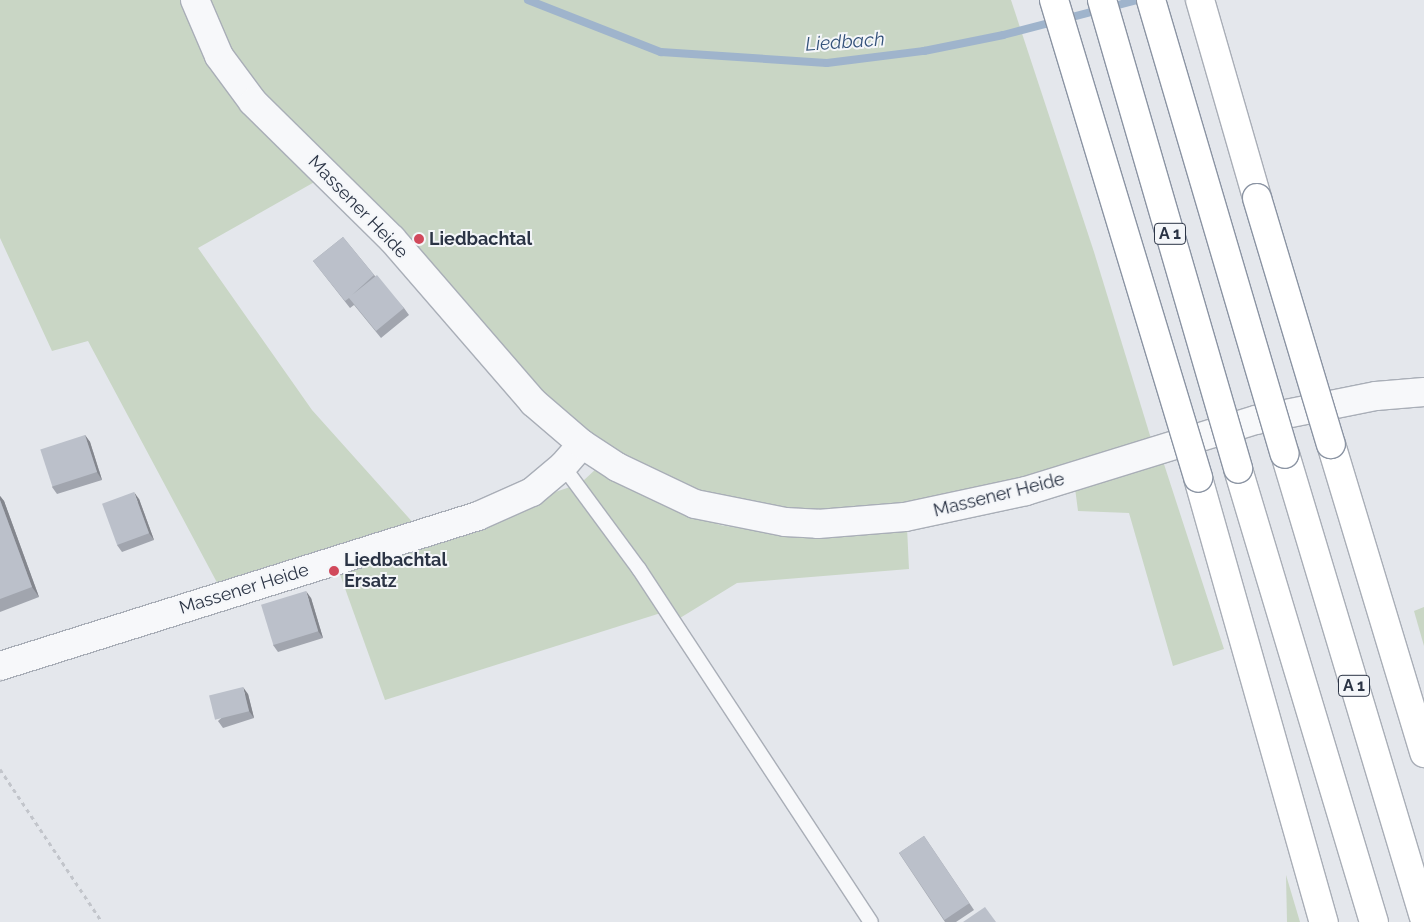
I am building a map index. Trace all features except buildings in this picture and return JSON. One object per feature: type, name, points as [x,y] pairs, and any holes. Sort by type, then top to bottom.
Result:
[{"type":"highway","points":[[1054,0],[1198,478],[1324,922]]},
{"type":"highway","name":"A 1","points":[[1102,0],[1238,468],[1374,922]]},
{"type":"highway","name":"A 1","points":[[1151,0],[1424,917]]},
{"type":"highway","points":[[1200,0],[1424,753]]},
{"type":"street","name":"Massener Heide","points":[[195,0],[219,56],[253,102],[392,239],[533,402],[582,444],[641,481],[695,504],[762,520],[818,524],[905,517],[966,506],[1256,420],[1376,396],[1424,392]]},
{"type":"street","name":"Massener Heide","points":[[0,666],[478,516],[532,492],[563,466],[582,444]]},
{"type":"lane","points":[[563,466],[639,569],[871,922]]},
{"type":"path","points":[[0,769],[102,922]]},
{"type":"green space","points":[[0,0],[184,0],[318,180],[198,248],[312,410],[416,526],[221,590],[88,341],[52,351],[0,238]]},
{"type":"green space","points":[[206,0],[1011,0],[1094,252],[1152,442],[1023,480],[903,506],[818,512],[726,501],[666,480],[612,450],[542,396],[242,74]]},
{"type":"green space","points":[[1163,461],[1224,649],[1173,666],[1129,513],[1078,511],[1075,488]]},
{"type":"green space","points":[[597,468],[658,501],[720,525],[770,533],[820,534],[907,527],[909,569],[737,583],[680,618],[583,481]]},
{"type":"green space","points":[[573,486],[664,612],[385,700],[337,566]]},
{"type":"green space","points":[[1424,607],[1424,646],[1414,611]]},
{"type":"green space","points":[[1286,875],[1300,922],[1287,922]]},
{"type":"waterway","name":"Liedbach","points":[[528,0],[661,52],[827,63],[924,51],[1003,35],[1137,0]]},
{"type":"place","name":"Liedbachtal","points":[[419,239]]},
{"type":"place","name":"Liedbachtal Ersatz","points":[[334,571]]}]
